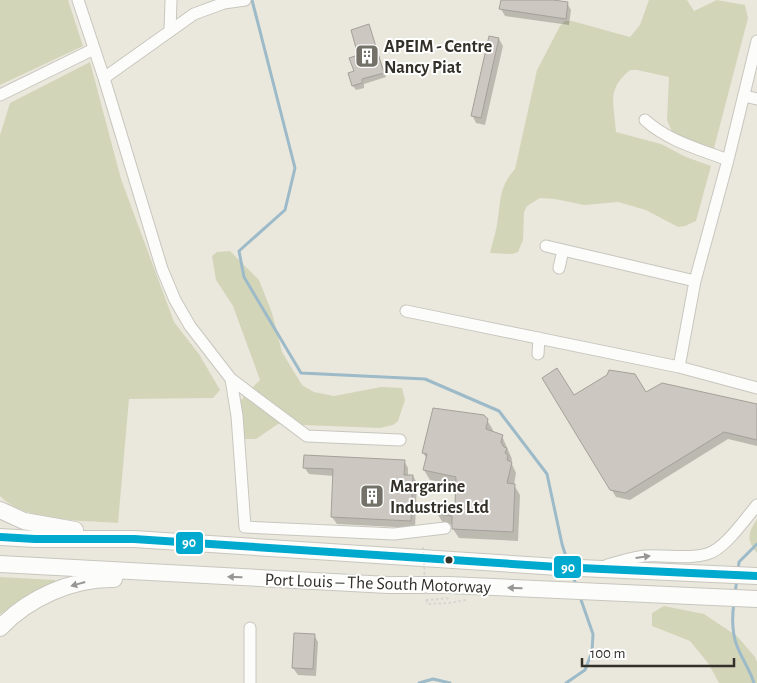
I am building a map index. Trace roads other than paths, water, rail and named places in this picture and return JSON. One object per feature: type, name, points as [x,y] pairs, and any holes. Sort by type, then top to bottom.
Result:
[{"type":"highway","points":[[0,510],[24,521],[47,526],[134,539]]},
{"type":"highway","name":"Port Louis – The South Motorway","points":[[0,537],[134,539],[558,567],[754,576]]},
{"type":"highway","name":"Port Louis – The South Motorway","points":[[0,564],[388,585],[564,590],[754,599]]},
{"type":"highway","points":[[0,568],[25,570],[51,567]]},
{"type":"highway","points":[[0,628],[23,607],[49,593],[103,578],[153,579],[178,575]]},
{"type":"street","points":[[78,0],[104,78],[162,269],[174,300],[190,326],[232,379],[307,436],[400,440]]},
{"type":"street","points":[[170,31],[171,0]]},
{"type":"street","points":[[104,78],[194,14],[224,3],[245,0]]},
{"type":"street","points":[[679,368],[695,281],[728,160],[757,41]]},
{"type":"street","points":[[0,95],[94,49]]},
{"type":"street","points":[[744,96],[757,99]]},
{"type":"street","points":[[645,120],[670,138],[728,160]]},
{"type":"street","points":[[546,246],[695,281]]},
{"type":"street","points":[[559,268],[563,250]]},
{"type":"street","points":[[406,311],[679,368],[757,388]]},
{"type":"street","points":[[538,354],[539,338]]},
{"type":"street","points":[[232,379],[237,416],[245,527],[394,534],[446,528]]},
{"type":"street","points":[[593,568],[644,556],[684,557],[708,554],[727,540],[757,505]]},
{"type":"street","points":[[250,628],[250,683]]},
{"type":"waterway","points":[[252,0],[295,168],[285,210],[239,251],[244,277],[301,373],[425,379],[499,411],[547,474],[568,563]]},
{"type":"waterway","points":[[738,571],[739,562],[757,544]]},
{"type":"waterway","points":[[572,574],[577,587]]},
{"type":"waterway","points":[[735,593],[737,579]]},
{"type":"waterway","points":[[566,683],[585,670],[592,652],[593,634],[580,597]]},
{"type":"waterway","points":[[734,602],[733,624],[735,641],[754,683]]},
{"type":"waterway","points":[[419,683],[433,679],[450,683]]},
{"type":"place","name":"APEIM - Centre Nancy Piat","points":[[367,56]]},
{"type":"place","name":"Margarine Industries Ltd","points":[[372,496]]}]
